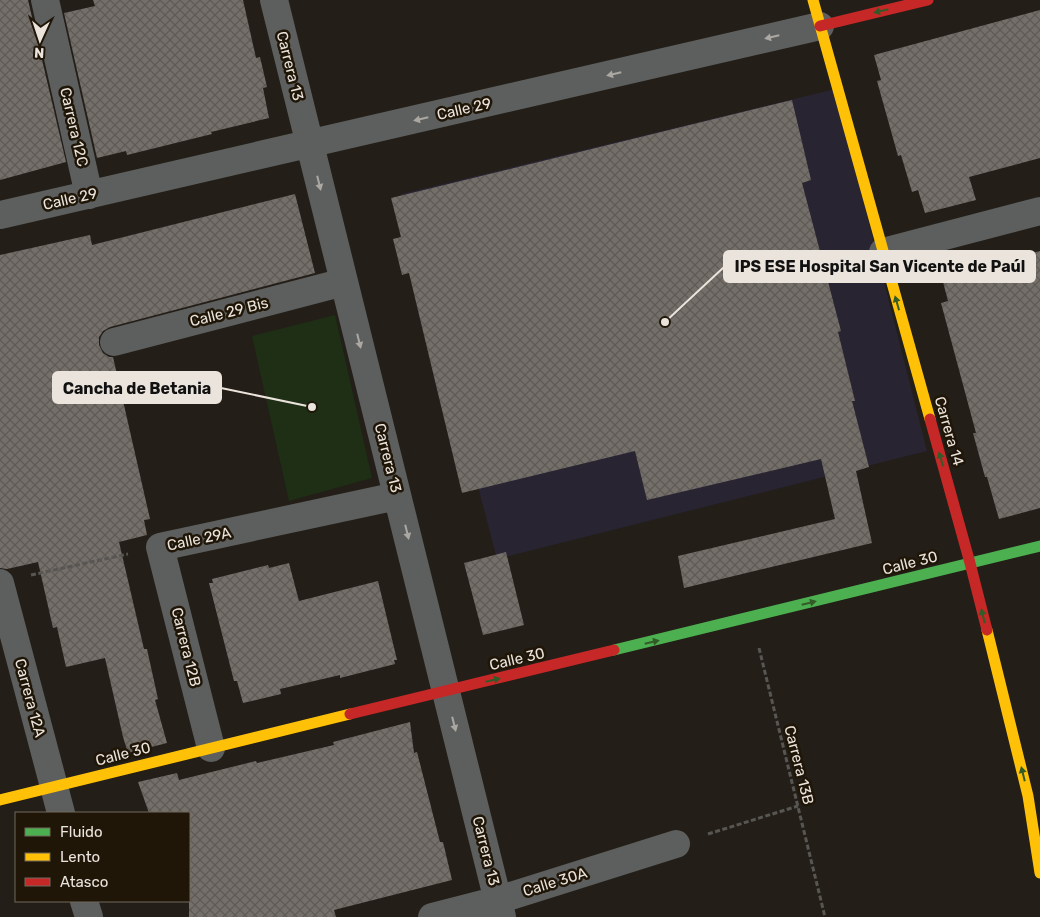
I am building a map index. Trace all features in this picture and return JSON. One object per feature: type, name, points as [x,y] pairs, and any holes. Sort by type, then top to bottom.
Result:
[{"type":"street","name":"Carrera 12C","points":[[45,0],[89,195]]},
{"type":"street","name":"Carrera 13","points":[[274,0],[500,908]]},
{"type":"street","name":"Carrera 14","points":[[813,0],[1034,795],[1040,873]]},
{"type":"street","name":"Calle 29","points":[[0,215],[310,145],[928,0]]},
{"type":"street","points":[[883,252],[1040,211]]},
{"type":"street","name":"Calle 29 Bis","points":[[114,342],[344,282]]},
{"type":"street","name":"Calle 29A","points":[[160,547],[397,496]]},
{"type":"street","name":"Calle 30","points":[[0,800],[1040,546]]},
{"type":"street","name":"Carrera 12B","points":[[160,547],[211,748]]},
{"type":"street","name":"Carrera 12A","points":[[0,582],[61,812]]},
{"type":"street","name":"Calle 30A","points":[[432,917],[500,908],[676,844]]},
{"type":"street","points":[[84,902],[89,917]]},
{"type":"path","name":"Calle 29A","points":[[28,575],[160,547]]},
{"type":"path","name":"Carrera 13B","points":[[751,618],[825,917]]},
{"type":"path","points":[[676,844],[798,806]]},
{"type":"shaded area","points":[[835,89],[927,451],[497,559],[401,194]]},
{"type":"green space","points":[[335,315],[372,478],[289,501],[252,336]]},
{"type":"building","points":[[0,0],[28,0],[66,162],[0,180]]},
{"type":"building","points":[[93,0],[243,0],[256,58],[260,57],[267,87],[263,88],[269,118],[127,155],[126,151],[97,158],[64,13],[95,6]]},
{"type":"building","points":[[1040,10],[1040,158],[969,177],[976,200],[925,213],[918,190],[912,192],[901,155],[898,156],[877,81],[881,80],[874,55]]},
{"type":"building","points":[[792,100],[811,180],[802,183],[841,331],[838,332],[855,401],[852,401],[869,467],[856,471],[872,543],[684,588],[678,556],[835,519],[821,459],[647,500],[635,451],[462,493],[409,273],[402,275],[393,239],[401,237],[391,198]]},
{"type":"building","points":[[295,194],[315,273],[110,327],[103,331],[99,337],[99,345],[103,353],[113,357],[150,519],[144,520],[147,535],[119,542],[144,649],[147,649],[158,699],[155,700],[167,743],[128,753],[105,658],[66,667],[57,627],[53,628],[38,562],[7,569],[0,568],[0,255],[90,235],[92,245]]},
{"type":"building","points":[[1040,251],[1040,508],[999,519],[973,433],[976,433],[941,303],[948,301],[942,278]]},
{"type":"building","points":[[506,552],[524,625],[483,635],[464,563]]},
{"type":"building","points":[[289,563],[299,601],[378,581],[397,660],[394,660],[395,664],[340,678],[340,675],[280,689],[281,694],[243,703],[237,681],[234,681],[209,583],[213,583],[212,579],[268,565],[269,568]]},
{"type":"building","points":[[410,722],[414,753],[417,752],[440,842],[443,842],[452,880],[334,910],[336,917],[189,917],[190,812],[149,812],[138,782],[177,773],[179,780],[256,761],[257,763],[334,745],[333,742]]},
{"type":"traffic: fast","points":[[614,650],[1040,546]]},
{"type":"traffic: slow","points":[[813,0],[930,419]]},
{"type":"traffic: slow","points":[[987,630],[1028,796],[1040,873]]},
{"type":"traffic: slow","points":[[0,800],[350,714]]},
{"type":"traffic: jam","points":[[820,26],[928,0]]},
{"type":"traffic: jam","points":[[930,419],[987,630]]},
{"type":"traffic: jam","points":[[350,714],[614,650]]},
{"type":"place","name":"IPS ESE Hospital San Vicente de Paúl","points":[[665,322]]},
{"type":"place","name":"Cancha de Betania","points":[[312,407]]}]
